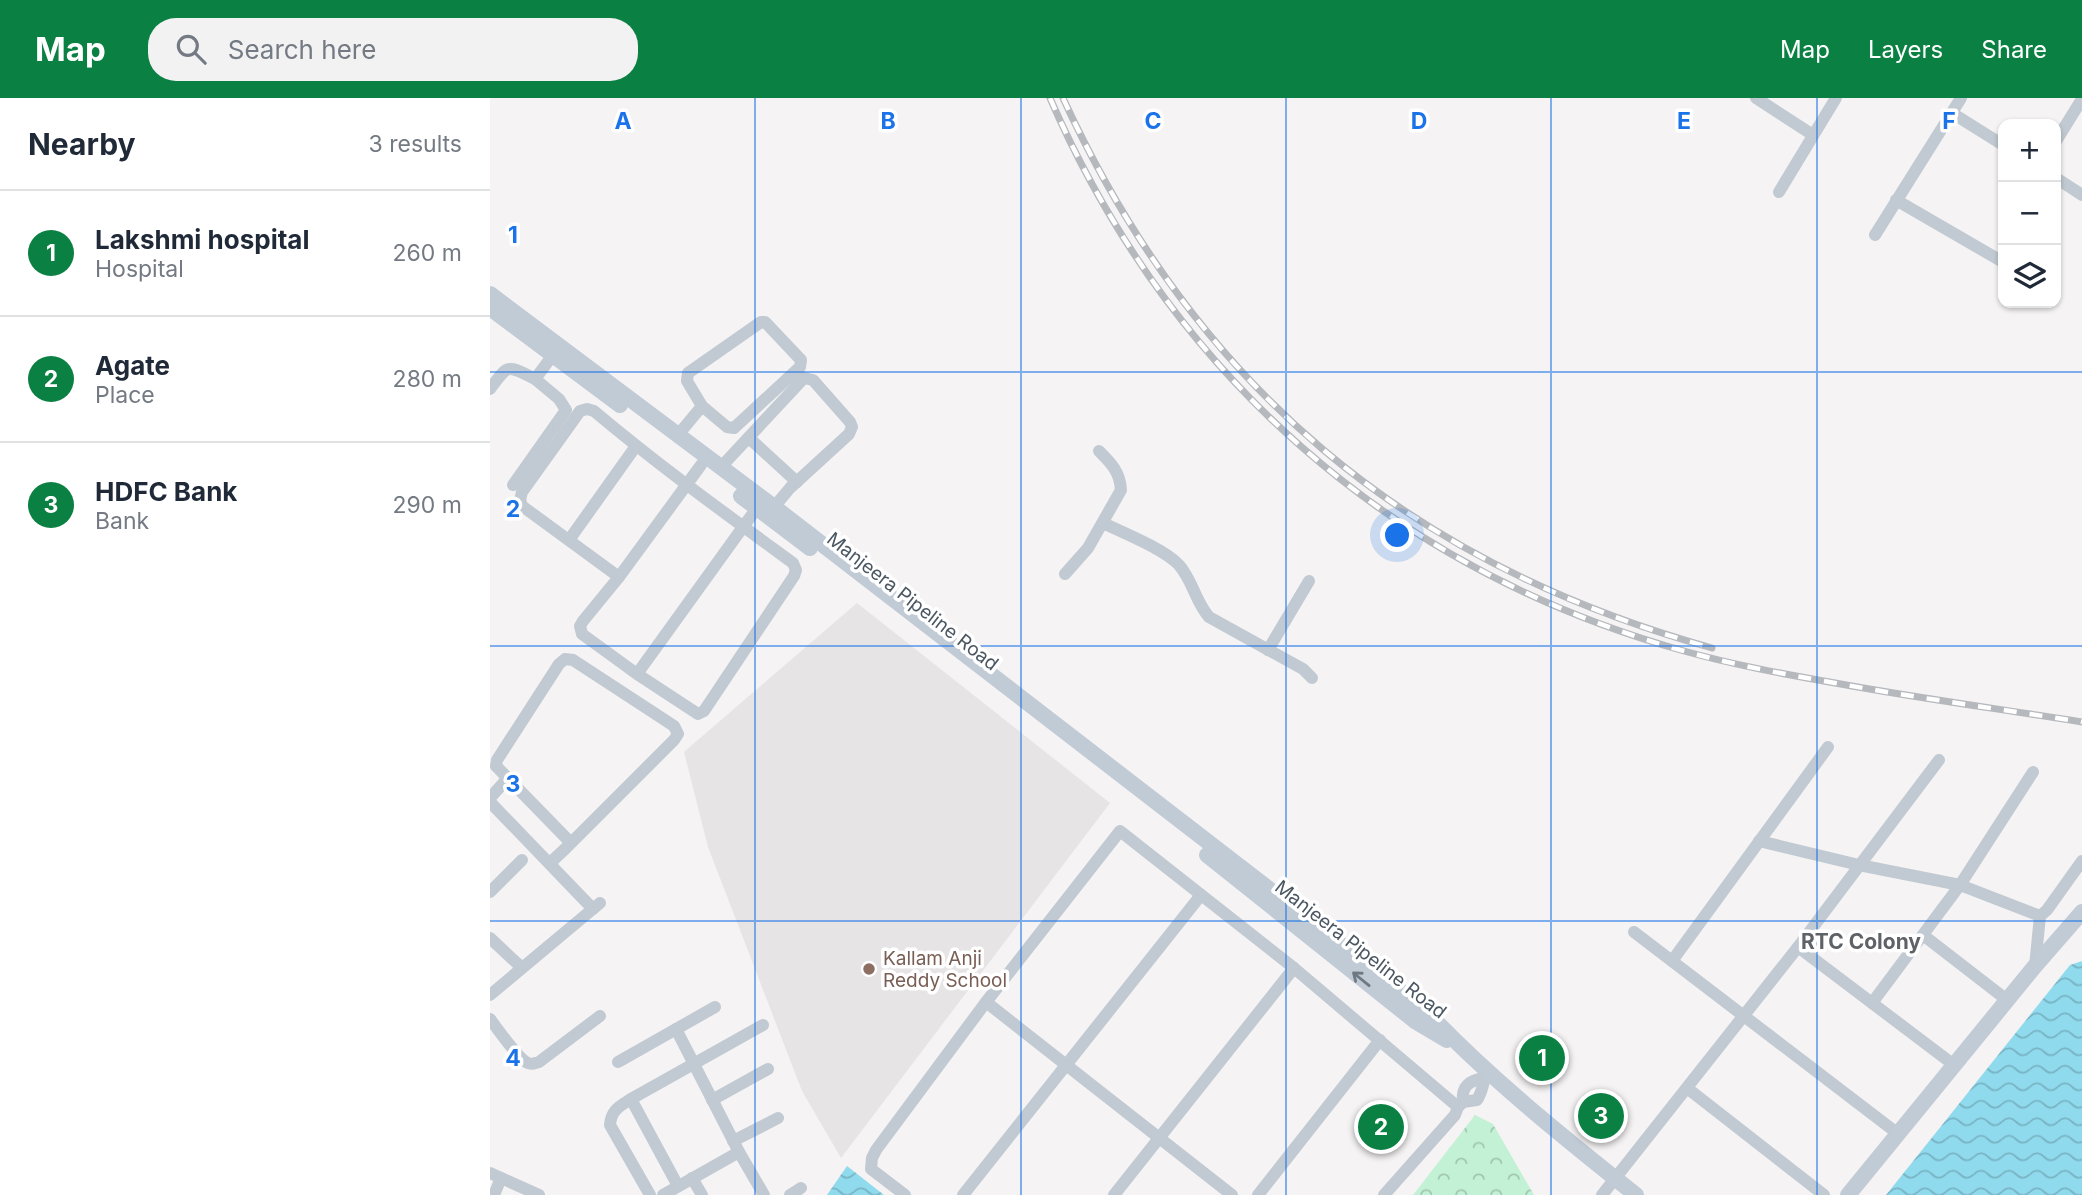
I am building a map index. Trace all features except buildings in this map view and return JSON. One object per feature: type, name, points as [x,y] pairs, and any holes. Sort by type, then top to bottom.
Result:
[{"type":"main road","name":"Manjeera Pipeline Road","points":[[490,294],[554,355],[1201,850],[1415,1021],[1463,1050]]},
{"type":"main road","name":"Manjeera Pipeline Road","points":[[490,308],[526,327],[774,507],[1423,1008],[1463,1050]]},
{"type":"main road","points":[[1848,1195],[2082,912]]},
{"type":"main road","points":[[1463,1050],[1486,1076],[1636,1195]]},
{"type":"street","points":[[1756,98],[1813,135]]},
{"type":"street","points":[[1779,192],[1836,98]]},
{"type":"street","points":[[1875,235],[1961,98]]},
{"type":"street","points":[[2061,133],[2082,99]]},
{"type":"street","points":[[1952,113],[1998,142]]},
{"type":"street","points":[[2061,181],[2082,195]]},
{"type":"street","points":[[1896,201],[1998,258]]},
{"type":"street","points":[[761,322],[765,322],[801,360],[800,367],[734,428],[727,427],[702,406],[687,381],[688,373],[761,322]]},
{"type":"street","points":[[535,379],[554,355]]},
{"type":"street","points":[[490,389],[504,369],[511,368],[535,379],[559,399],[565,410],[513,485]]},
{"type":"street","points":[[721,467],[804,378],[813,380],[852,427],[849,434],[774,507]]},
{"type":"street","points":[[678,435],[702,406]]},
{"type":"street","points":[[619,578],[523,506],[520,500],[522,492],[580,411],[587,409],[594,411],[687,485],[793,563],[796,569],[794,576],[704,711],[698,715],[582,634],[580,626],[619,578],[687,485],[701,465]]},
{"type":"street","points":[[749,438],[797,482]]},
{"type":"street","points":[[569,540],[636,446]]},
{"type":"street","points":[[1065,574],[1088,548],[1121,490],[1121,480],[1116,468],[1099,451]]},
{"type":"street","points":[[637,674],[757,508]]},
{"type":"street","points":[[1103,523],[1161,552],[1178,564],[1189,579],[1200,606],[1209,617],[1303,670],[1312,678]]},
{"type":"street","points":[[1268,650],[1309,581]]},
{"type":"street","points":[[550,863],[571,843],[674,740],[678,734],[674,726],[573,660],[565,659],[559,664],[497,760],[496,766],[571,843]]},
{"type":"street","points":[[1672,961],[1828,747]]},
{"type":"street","points":[[1602,1195],[1798,947],[1939,760]]},
{"type":"street","points":[[1872,1003],[1960,885],[2033,772]]},
{"type":"street","points":[[490,995],[597,906],[550,863],[490,800],[507,779]]},
{"type":"street","points":[[905,1195],[871,1170],[872,1158],[986,1002],[1120,831],[1461,1104]]},
{"type":"street","points":[[1759,841],[1960,885],[2029,914],[2040,916]]},
{"type":"street","points":[[490,892],[522,860]]},
{"type":"street","points":[[2035,966],[2040,916],[2082,861]]},
{"type":"street","points":[[963,1195],[1201,895]]},
{"type":"street","points":[[1634,932],[1897,1133]]},
{"type":"street","points":[[1923,935],[2007,1000]]},
{"type":"street","points":[[490,938],[522,968]]},
{"type":"street","points":[[1798,947],[1954,1065]]},
{"type":"street","points":[[1114,1195],[1294,968]]},
{"type":"street","points":[[986,1002],[1232,1195]]},
{"type":"street","points":[[618,1062],[715,1007]]},
{"type":"street","points":[[490,1019],[520,1057],[533,1064],[600,1016]]},
{"type":"street","points":[[650,1195],[611,1125],[611,1116],[616,1108],[764,1025]]},
{"type":"street","points":[[676,1029],[764,1195]]},
{"type":"street","points":[[1258,1195],[1380,1040]]},
{"type":"street","points":[[712,1100],[768,1069]]},
{"type":"street","points":[[1384,1195],[1455,1115],[1461,1104],[1477,1100],[1483,1090],[1486,1076]]},
{"type":"street","points":[[1688,1088],[1824,1195]]},
{"type":"street","points":[[631,1100],[678,1186]]},
{"type":"street","points":[[663,1195],[778,1118]]},
{"type":"street","points":[[494,1195],[496,1176],[539,1195]]},
{"type":"street","points":[[692,1178],[702,1195]]},
{"type":"shaded area","name":"Kallam Anji Reddy School","points":[[857,603],[1110,803],[841,1158],[802,1091],[708,847],[684,752]]},
{"type":"shaded area","points":[[1546,1030],[1569,1048],[1539,1088],[1516,1069]]},
{"type":"green space","points":[[1475,1115],[1493,1124],[1534,1195],[1413,1195]]},
{"type":"water","points":[[2082,961],[2082,1195],[1886,1195],[2070,965]]},
{"type":"water","points":[[847,1166],[884,1195],[827,1195]]},
{"type":"railway","points":[[1050,98],[1100,198],[1159,290],[1227,374],[1303,448],[1387,514],[1479,570],[1578,615],[1703,656],[1866,688],[2082,722]]},
{"type":"railway","points":[[1063,98],[1116,201],[1177,294],[1246,376],[1323,450],[1408,513],[1501,567],[1602,612],[1712,648]]},
{"type":"place","name":"Kallam Anji Reddy School","points":[[869,969]]},
{"type":"place","name":"Lakshmi hospital","points":[[1542,1058]]},
{"type":"place","name":"HDFC Bank","points":[[1601,1116]]},
{"type":"place","name":"Agate","points":[[1381,1127]]},
{"type":"district","name":"RTC Colony","points":[[1861,942]]}]
